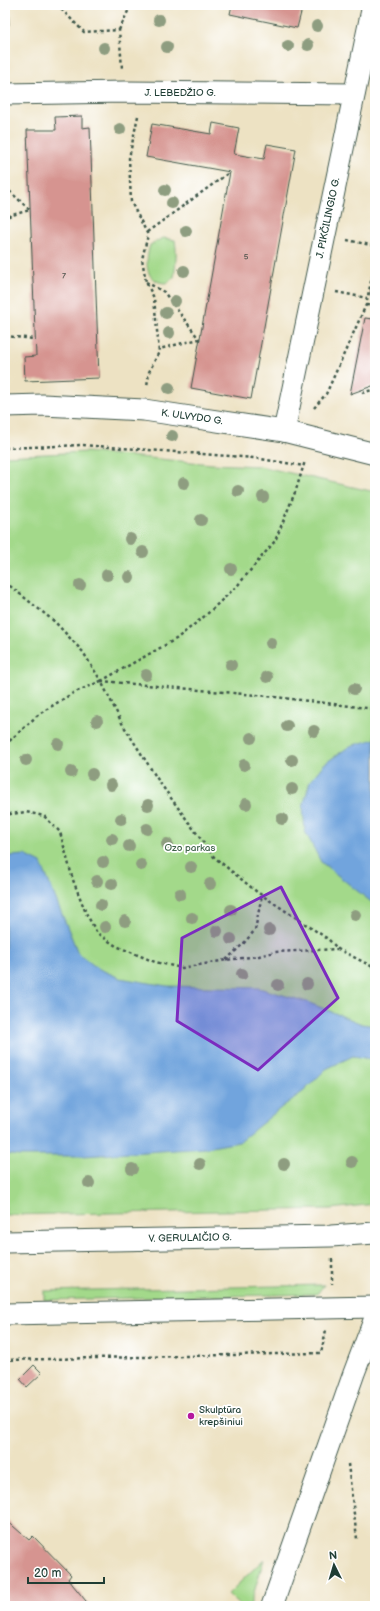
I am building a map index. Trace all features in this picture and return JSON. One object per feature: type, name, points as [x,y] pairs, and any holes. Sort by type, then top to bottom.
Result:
[{"type":"street","name":"J. PIKČILINGIO G.","points":[[284,431],[373,5]]},
{"type":"street","name":"J. LEBEDŽIO G.","points":[[5,94],[134,92],[354,94]]},
{"type":"street","name":"K. ULVYDO G.","points":[[5,406],[43,405],[144,410],[284,431],[375,454]]},
{"type":"street","name":"V. GERULAIČIO G.","points":[[5,1242],[331,1236],[375,1233]]},
{"type":"street","points":[[5,1314],[375,1307]]},
{"type":"street","points":[[272,1606],[354,1373],[375,1318]]},
{"type":"path","points":[[57,5],[84,32],[119,30]]},
{"type":"path","points":[[131,5],[119,30],[134,92],[129,158],[131,202],[148,235],[142,259],[146,282],[154,298],[159,349],[149,372],[144,410]]},
{"type":"path","points":[[147,232],[230,172]]},
{"type":"path","points":[[5,187],[30,210],[5,217]]},
{"type":"path","points":[[352,241],[375,246]]},
{"type":"path","points":[[310,413],[326,394],[366,305],[375,263]]},
{"type":"path","points":[[146,282],[164,292],[199,339],[159,349]]},
{"type":"path","points":[[341,293],[367,298]]},
{"type":"path","points":[[366,305],[375,306]]},
{"type":"path","points":[[5,336],[35,339]]},
{"type":"path","points":[[362,393],[375,389]]},
{"type":"path","points":[[5,448],[83,445],[254,458],[304,466],[275,541],[238,586],[206,615],[176,639],[101,681],[73,693],[39,714],[5,745]]},
{"type":"path","points":[[5,582],[55,622],[82,652],[101,681],[123,725],[160,783],[214,856],[262,895],[328,939],[338,949],[375,968]]},
{"type":"path","points":[[101,681],[267,696],[375,709]]},
{"type":"path","points":[[5,819],[10,814],[26,812],[44,816],[60,832],[73,880],[86,913],[97,933],[116,946],[155,962],[182,968],[226,960],[260,956],[275,952],[338,949]]},
{"type":"path","points":[[226,960],[255,930],[262,895]]},
{"type":"path","points":[[5,1360],[321,1353],[331,1309],[333,1274],[331,1236]]},
{"type":"path","points":[[348,1464],[356,1539]]},
{"type":"highlighted area","points":[[281,887],[338,998],[258,1070],[177,1021],[182,938]]},
{"type":"green space","points":[[163,238],[175,240],[176,245],[174,277],[167,283],[159,282],[154,279],[150,275],[147,264],[150,245]]},
{"type":"green space","name":"Ozo parkas","points":[[86,452],[212,464],[259,466],[375,492],[375,1204],[330,1209],[5,1215],[5,456]]},
{"type":"green space","points":[[324,1285],[317,1294],[44,1300],[44,1291]]},
{"type":"green space","points":[[264,1559],[250,1606],[241,1606],[228,1594]]},
{"type":"water","points":[[375,739],[375,905],[321,862],[305,831],[303,807],[310,781],[324,764],[350,746]]},
{"type":"water","points":[[25,855],[41,863],[78,953],[97,968],[120,978],[167,986],[259,988],[307,1002],[362,1024],[375,1026],[375,1060],[353,1056],[326,1069],[304,1091],[239,1142],[206,1148],[84,1156],[19,1156],[5,1154],[5,858],[10,856]]},
{"type":"building","points":[[5,5],[8,5],[9,25],[5,25]]},
{"type":"building","points":[[232,5],[303,5],[297,28],[230,14]]},
{"type":"building","points":[[82,116],[82,128],[90,127],[99,378],[25,381],[24,357],[36,356],[27,130],[56,130],[55,117]]},
{"type":"building","points":[[213,123],[239,128],[234,154],[264,159],[267,144],[296,149],[251,399],[191,388],[230,172],[146,157],[152,124],[211,134]]},
{"type":"building","points":[[375,274],[375,296],[370,295]]},
{"type":"building","points":[[374,314],[375,385],[350,394],[365,318],[373,319]]},
{"type":"building","points":[[34,1365],[42,1373],[27,1387],[20,1379]]},
{"type":"building","points":[[5,1519],[29,1540],[33,1536],[71,1575],[68,1579],[90,1606],[5,1606]]},
{"type":"place","name":"Skulptūra krepšiniui","points":[[191,1416]]}]
